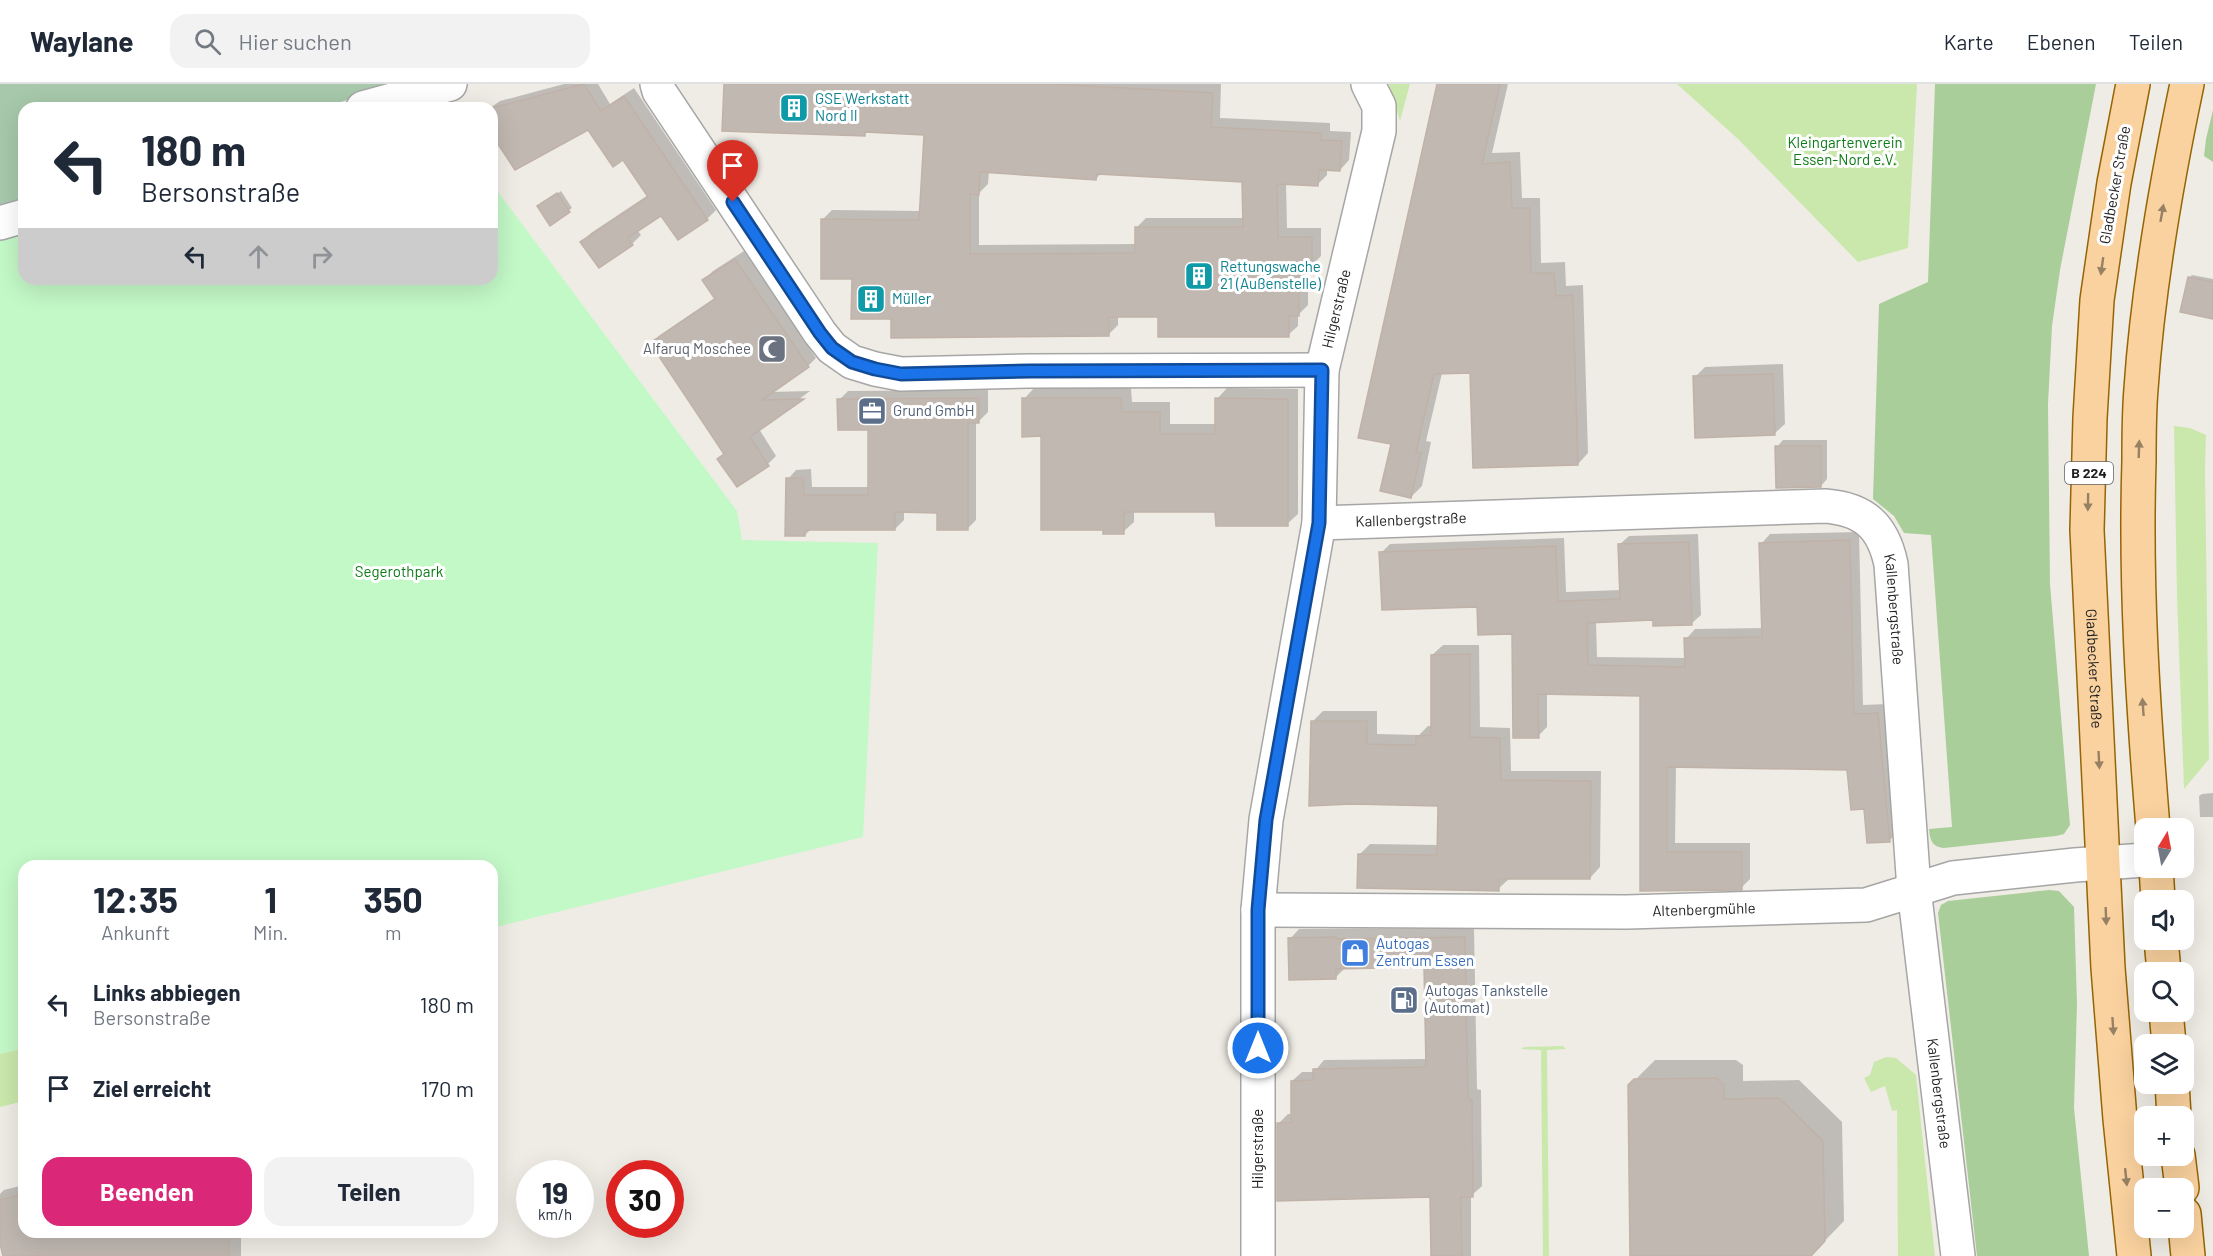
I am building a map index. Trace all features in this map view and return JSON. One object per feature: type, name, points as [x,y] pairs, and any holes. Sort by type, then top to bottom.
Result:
[{"type":"main road","name":"Gladbecker Straße","points":[[2133,84],[2114,183],[2097,300],[2090,418],[2087,530],[2108,968],[2134,1256]]},
{"type":"main road","points":[[2152,818],[2143,707],[2138,600],[2140,389],[2157,240],[2187,84]]},
{"type":"main road","points":[[2186,1238],[2188,1256]]},
{"type":"street","points":[[385,102],[450,84]]},
{"type":"street","points":[[657,84],[659,91],[820,333],[832,348],[852,362],[901,374],[1322,370]]},
{"type":"street","name":"Hilgerstraße","points":[[1257,1256],[1258,910],[1266,820],[1319,523],[1322,370],[1379,131],[1379,105],[1368,84]]},
{"type":"street","points":[[0,223],[18,218]]},
{"type":"street","name":"Kallenbergstraße","points":[[1319,523],[1825,506],[1840,507],[1854,512],[1882,534],[1891,564],[1914,890],[1958,1256]]},
{"type":"street","name":"Altenbergmühle","points":[[1258,910],[1628,912],[1866,905],[1953,878],[2134,861]]},
{"type":"green space","points":[[0,84],[397,84],[341,102],[18,102],[18,206],[0,211]]},
{"type":"green space","points":[[1389,84],[1410,84],[1400,121]]},
{"type":"green space","name":"Kleingartenverein Essen-Nord e.V.","points":[[1677,84],[1917,84],[1908,248],[1858,262],[1738,139]]},
{"type":"green space","points":[[1935,84],[2096,84],[2060,270],[2052,326],[2048,404],[2050,584],[2070,825],[2064,834],[2056,836],[1944,848],[1932,842],[1929,829],[1952,827],[1931,535],[1904,533],[1894,516],[1873,499],[1879,304],[1928,282]]},
{"type":"green space","points":[[2213,110],[2213,162],[2204,156]]},
{"type":"green space","name":"Segerothpark","points":[[498,192],[737,511],[742,540],[878,543],[863,837],[498,927],[498,860],[18,860],[18,1050],[0,1054],[0,240],[18,234],[18,285],[498,285]]},
{"type":"green space","points":[[2174,426],[2190,428],[2206,435],[2209,759],[2184,789],[2177,596]]},
{"type":"green space","points":[[2049,890],[2059,891],[2074,907],[2077,1004],[2074,1108],[2089,1256],[1977,1256],[1938,913],[1941,905],[1948,901]]},
{"type":"green space","points":[[1563,1046],[1566,1049],[1547,1050],[1549,1256],[1543,1256],[1541,1050],[1521,1049]]},
{"type":"green space","points":[[18,1050],[18,1102],[0,1107],[0,1054]]},
{"type":"green space","points":[[1886,1057],[1896,1058],[1916,1075],[1935,1256],[1898,1256],[1897,1110],[1892,1111],[1885,1086],[1871,1092],[1864,1078],[1870,1075],[1874,1062]]},
{"type":"building","points":[[584,84],[601,111],[624,96],[708,220],[678,240],[661,216],[628,238],[633,245],[599,268],[580,242],[648,197],[623,160],[613,167],[588,130],[515,170],[498,144],[498,106]]},
{"type":"building","points":[[724,84],[1054,84],[1213,93],[1211,127],[1321,133],[1321,140],[1342,141],[1340,171],[1319,170],[1318,186],[1277,184],[1278,237],[1312,237],[1312,267],[1299,267],[1299,316],[1289,316],[1289,337],[1158,337],[1158,317],[1109,317],[1109,336],[891,338],[891,319],[851,319],[852,279],[821,279],[821,219],[919,220],[924,135],[865,132],[865,136],[722,131]],"holes":[[[980,172],[1096,180],[1097,174],[1242,182],[1243,227],[1135,227],[1135,253],[970,254],[970,194],[979,195]]]},
{"type":"building","points":[[1437,84],[1500,84],[1482,164],[1510,162],[1512,208],[1530,208],[1531,273],[1554,273],[1556,296],[1573,295],[1578,465],[1473,468],[1470,373],[1434,374],[1416,452],[1421,453],[1411,498],[1380,491],[1391,444],[1358,438]]},
{"type":"building","points":[[557,193],[570,212],[550,226],[537,206]]},
{"type":"building","points":[[735,259],[809,367],[762,400],[804,399],[750,437],[769,466],[737,487],[717,459],[724,454],[650,343],[715,299],[702,280]]},
{"type":"building","points":[[2188,277],[2213,282],[2213,319],[2180,312]]},
{"type":"building","points":[[1773,374],[1775,435],[1695,438],[1693,376]]},
{"type":"building","points":[[979,398],[979,423],[968,423],[968,530],[937,530],[937,513],[895,512],[895,530],[805,530],[805,536],[785,536],[786,478],[803,478],[804,495],[868,495],[868,430],[838,430],[837,399]]},
{"type":"building","points":[[1022,398],[1121,398],[1122,412],[1160,412],[1160,434],[1215,434],[1215,398],[1288,399],[1288,526],[1216,526],[1215,512],[1124,512],[1124,534],[1103,534],[1103,530],[1041,530],[1041,436],[1022,437]]},
{"type":"building","points":[[1775,446],[1821,446],[1821,487],[1776,488]]},
{"type":"building","points":[[1850,540],[1854,714],[1878,713],[1890,842],[1867,843],[1864,809],[1851,810],[1847,770],[1667,767],[1667,852],[1742,852],[1742,890],[1640,891],[1640,696],[1538,694],[1539,738],[1513,738],[1512,634],[1478,635],[1477,607],[1382,610],[1379,552],[1556,546],[1558,601],[1620,599],[1618,544],[1689,542],[1692,625],[1653,626],[1653,620],[1587,623],[1588,665],[1685,667],[1684,638],[1762,637],[1759,543]]},
{"type":"building","points":[[1470,654],[1470,737],[1500,738],[1501,780],[1591,781],[1590,879],[1499,879],[1499,891],[1357,888],[1358,854],[1437,855],[1438,806],[1352,804],[1309,806],[1311,721],[1367,721],[1367,744],[1416,745],[1416,736],[1431,735],[1431,655]]},
{"type":"building","points":[[1336,937],[1336,939],[1465,937],[1468,1098],[1472,1100],[1473,1197],[1461,1197],[1462,1256],[1431,1256],[1430,1197],[1277,1201],[1277,1123],[1291,1123],[1291,1081],[1313,1080],[1313,1069],[1426,1067],[1424,967],[1336,969],[1336,979],[1289,980],[1288,938]]},
{"type":"building","points":[[1717,1078],[1724,1085],[1724,1099],[1779,1098],[1823,1141],[1825,1241],[1811,1256],[1630,1256],[1628,1085],[1634,1079]]},
{"type":"building","points":[[18,1196],[18,1238],[229,1238],[229,1256],[3,1256],[0,1244],[0,1200]]},
{"type":"place","name":"GSE Werkstatt Nord II","points":[[794,108]]},
{"type":"place","name":"Rettungswache 21 (Außenstelle)","points":[[1199,276]]},
{"type":"place","name":"Müller","points":[[871,299]]},
{"type":"place","name":"Alfaruq Moschee","points":[[772,349]]},
{"type":"place","name":"Grund GmbH","points":[[872,411]]},
{"type":"place","name":"Autogas Zentrum Essen","points":[[1355,953]]},
{"type":"place","name":"Autogas Tankstelle (Automat)","points":[[1404,1000]]},
{"type":"route","points":[[733,202],[832,348],[852,362],[875,369],[901,374],[1322,370],[1319,523],[1266,820],[1258,910],[1258,1048]]}]
